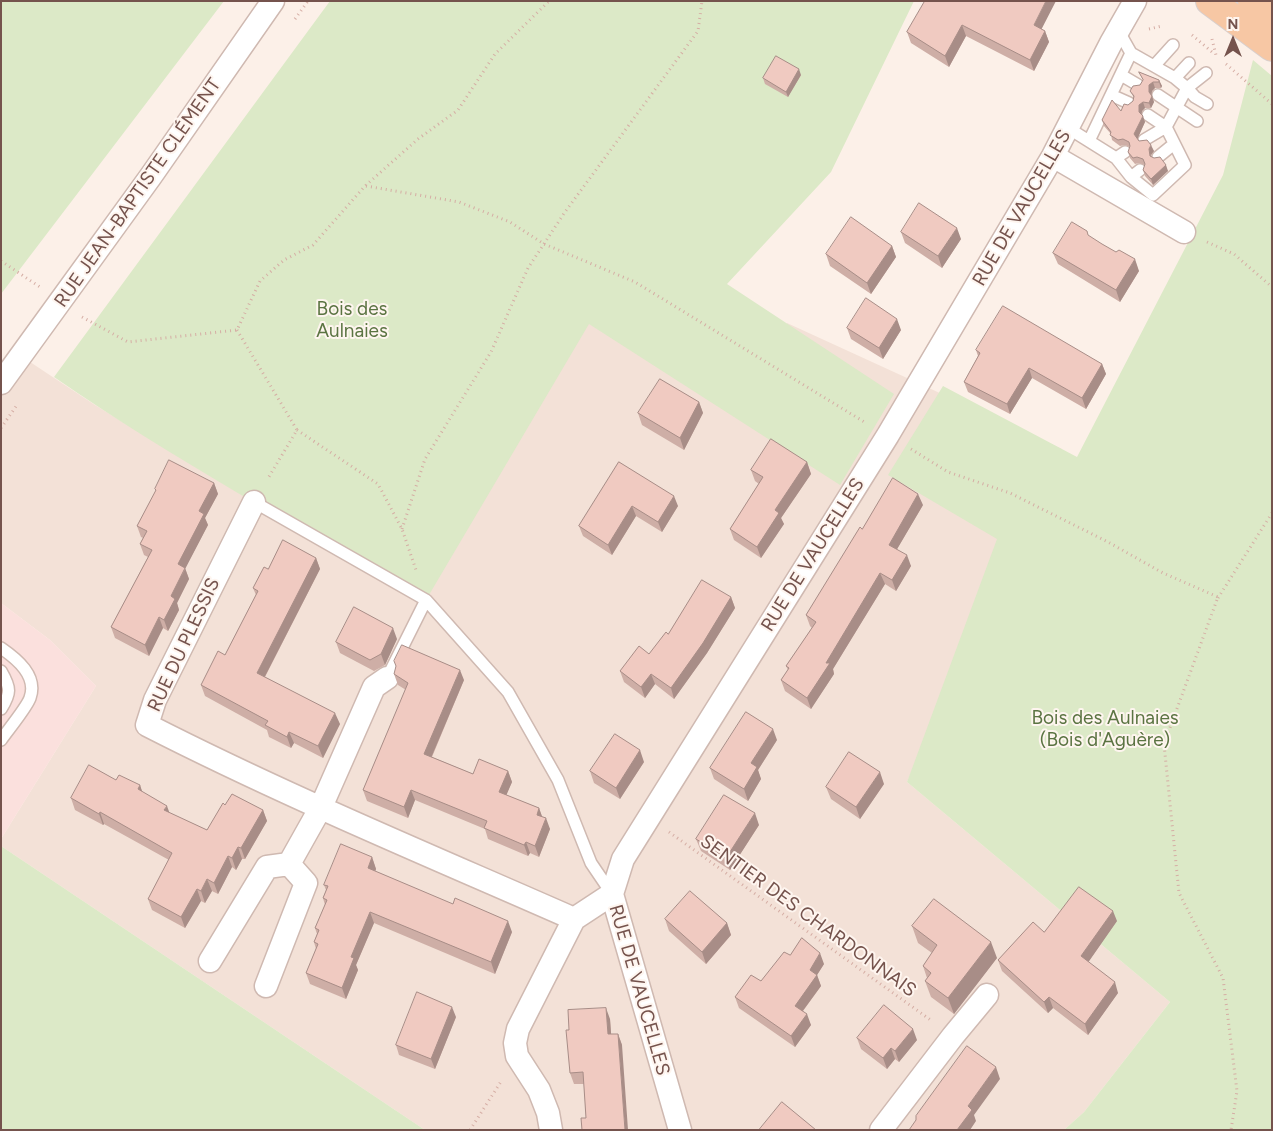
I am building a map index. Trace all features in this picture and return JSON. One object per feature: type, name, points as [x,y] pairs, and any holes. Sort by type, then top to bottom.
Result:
[{"type":"main road","points":[[1210,1],[1272,47]]},
{"type":"main road","points":[[1252,1],[1272,21]]},
{"type":"street","name":"RUE JEAN-BAPTISTE CLÉMENT","points":[[1,382],[151,176],[273,1]]},
{"type":"street","name":"RUE DE VAUCELLES","points":[[680,1130],[612,894],[623,860],[648,817],[888,436],[1054,156],[1118,30],[1135,1]]},
{"type":"street","points":[[1054,156],[1184,232]]},
{"type":"street","name":"RUE DU PLESSIS","points":[[254,502],[155,700],[147,725],[321,807],[574,919]]},
{"type":"street","points":[[289,864],[321,807],[374,687],[387,678]]},
{"type":"street","points":[[210,961],[267,867],[289,864]]},
{"type":"street","points":[[266,986],[306,883],[289,864]]},
{"type":"street","points":[[551,1130],[548,1113],[539,1090],[517,1056],[515,1043],[518,1029],[574,919],[612,894]]},
{"type":"street","points":[[881,1130],[953,1036],[987,996]]},
{"type":"lane","points":[[1118,30],[1131,54],[1175,78],[1207,104]]},
{"type":"lane","points":[[1154,66],[1172,45]]},
{"type":"lane","points":[[1088,141],[1131,54]]},
{"type":"lane","points":[[1175,78],[1189,63]]},
{"type":"lane","points":[[1144,140],[1166,127],[1187,88],[1206,72]]},
{"type":"lane","points":[[1121,75],[1138,85]]},
{"type":"lane","points":[[1158,94],[1197,122]]},
{"type":"lane","points":[[1111,95],[1129,103]]},
{"type":"lane","points":[[1068,128],[1088,141],[1120,155],[1152,195],[1185,166],[1166,127],[1148,115]]},
{"type":"lane","points":[[1158,157],[1174,144]]},
{"type":"lane","points":[[254,502],[426,600],[508,692],[558,780],[591,863],[612,894]]},
{"type":"lane","points":[[387,678],[426,600]]},
{"type":"lane","points":[[1,648],[24,667],[31,680],[30,698],[1,740]]},
{"type":"lane","points":[[1,671],[8,683],[9,696],[1,709]]},
{"type":"path","points":[[237,330],[260,281],[284,260],[313,245],[365,186],[418,139],[458,110],[495,54],[549,1]]},
{"type":"path","points":[[402,529],[425,459],[491,352],[528,268],[626,128],[698,31],[702,1]]},
{"type":"path","points":[[1212,37],[1216,56],[1272,104]]},
{"type":"path","points":[[365,186],[459,202],[510,222],[544,244],[635,282],[858,418]]},
{"type":"path","points":[[1184,232],[1234,254],[1272,287]]},
{"type":"path","points":[[1,261],[38,286]]},
{"type":"path","points":[[81,316],[128,342],[237,330]]},
{"type":"path","points":[[237,330],[297,430],[378,484],[402,529],[426,600]]},
{"type":"path","points":[[254,502],[297,430]]},
{"type":"path","points":[[916,453],[948,472],[1010,493],[1108,542],[1164,573],[1218,597]]},
{"type":"path","points":[[1213,605],[1272,513]]},
{"type":"path","points":[[1218,597],[1164,744],[1179,893],[1223,978],[1237,1091],[1231,1130]]},
{"type":"path","name":"SENTIER DES CHARDONNAIS","points":[[648,817],[953,1036]]},
{"type":"path","points":[[470,1130],[517,1056]]},
{"type":"shaded area","points":[[589,323],[726,410],[787,323],[1062,449],[907,782],[1170,1002],[1084,1112],[1064,1130],[425,1130],[1,846],[1,839],[96,686],[50,640],[1,603],[1,372],[24,358],[95,405],[254,502]]},
{"type":"shaded area","points":[[1,603],[50,640],[96,686],[1,839]]},
{"type":"green space","points":[[1,1],[224,1],[1,294]]},
{"type":"green space","name":"Bois des Aulnaies","points":[[330,1],[914,1],[831,172],[727,284],[894,394],[840,485],[589,324],[426,600],[191,465],[54,377]]},
{"type":"green space","name":"Bois des Aulnaies (Bois d'Aguère)","points":[[1253,60],[1272,76],[1272,1130],[1064,1130],[1084,1112],[1170,1002],[907,782],[997,539],[888,475],[943,386],[1077,457],[1223,175]]},
{"type":"green space","points":[[1,846],[425,1130],[1,1130]]},
{"type":"building","points":[[925,1],[1046,1],[1034,25],[1045,31],[1030,60],[962,25],[945,56],[907,32]]},
{"type":"building","points":[[776,56],[799,69],[786,92],[763,78]]},
{"type":"building","points":[[1139,72],[1159,80],[1159,82],[1153,82],[1149,85],[1149,92],[1152,96],[1149,103],[1143,102],[1139,105],[1139,112],[1143,116],[1134,134],[1139,141],[1147,140],[1151,145],[1149,149],[1150,156],[1154,158],[1160,157],[1166,165],[1151,179],[1143,170],[1145,164],[1143,159],[1133,158],[1128,152],[1129,142],[1123,139],[1118,140],[1110,135],[1111,132],[1102,120],[1112,100],[1121,111],[1124,104],[1128,105],[1133,101],[1134,96],[1130,91],[1133,86],[1140,85],[1143,80]]},
{"type":"building","points":[[919,203],[957,228],[938,256],[901,232]]},
{"type":"building","points":[[851,217],[892,246],[867,283],[826,254]]},
{"type":"building","points":[[1072,222],[1087,231],[1088,235],[1102,244],[1116,252],[1119,250],[1135,259],[1116,290],[1053,253]]},
{"type":"building","points":[[866,298],[897,319],[879,348],[847,328]]},
{"type":"building","points":[[1003,306],[1102,364],[1082,398],[1029,368],[1007,404],[964,382],[980,353],[976,350]]},
{"type":"building","points":[[660,379],[699,402],[680,438],[638,413]]},
{"type":"building","points":[[771,439],[807,462],[775,510],[779,513],[757,547],[730,529],[763,477],[751,470]]},
{"type":"building","points":[[169,460],[214,483],[199,511],[204,514],[178,564],[185,568],[171,596],[175,599],[164,620],[159,617],[145,645],[111,627],[152,550],[140,544],[147,531],[137,526]]},
{"type":"building","points":[[619,462],[674,496],[658,522],[632,506],[608,545],[579,526]]},
{"type":"building","points":[[893,478],[918,494],[889,545],[907,555],[892,580],[880,573],[826,663],[830,663],[807,698],[781,680],[789,668],[786,666],[816,622],[806,615],[860,527],[862,529]]},
{"type":"building","points":[[283,540],[316,558],[257,673],[335,713],[318,746],[289,732],[287,737],[265,725],[268,721],[201,685],[218,651],[225,655],[258,591],[253,588],[264,567],[268,569]]},
{"type":"building","points":[[702,580],[731,597],[703,643],[671,688],[651,674],[641,687],[620,671],[639,646],[649,654],[666,632],[668,634]]},
{"type":"building","points":[[354,607],[393,628],[381,654],[370,660],[336,642]]},
{"type":"building","points":[[402,645],[460,670],[424,754],[473,774],[479,759],[508,771],[499,792],[539,808],[537,815],[546,818],[535,846],[526,842],[524,845],[484,828],[487,821],[411,790],[404,807],[363,790],[408,683],[394,674],[396,666],[394,661]]},
{"type":"building","points":[[746,712],[773,729],[751,763],[757,767],[744,789],[710,768]]},
{"type":"building","points":[[615,734],[640,750],[616,788],[590,771]]},
{"type":"building","points":[[849,752],[880,772],[856,807],[826,787]]},
{"type":"building","points":[[89,765],[116,780],[119,775],[140,785],[138,789],[167,806],[164,810],[207,830],[223,803],[225,805],[232,794],[263,810],[241,848],[238,847],[232,858],[228,856],[214,883],[207,879],[201,891],[197,889],[181,917],[148,899],[172,853],[100,812],[99,814],[71,798]]},
{"type":"building","points":[[724,795],[755,813],[726,858],[696,839]]},
{"type":"building","points":[[341,844],[372,857],[368,868],[453,904],[455,898],[508,921],[491,962],[370,912],[351,957],[354,958],[342,988],[306,973],[318,944],[314,942],[319,930],[315,928],[327,900],[323,898],[328,886],[324,885]]},
{"type":"building","points":[[1079,887],[1113,911],[1081,956],[1115,982],[1085,1024],[1049,997],[1044,1002],[998,960],[1033,922],[1044,932]]},
{"type":"building","points":[[690,891],[727,923],[702,952],[665,919]]},
{"type":"building","points":[[934,899],[991,942],[948,998],[925,981],[931,973],[923,966],[937,945],[912,926]]},
{"type":"building","points":[[802,938],[820,953],[810,970],[817,975],[795,1006],[807,1014],[791,1036],[735,997],[751,975],[761,981],[784,952],[790,955]]},
{"type":"building","points":[[417,992],[452,1007],[431,1059],[396,1045]]},
{"type":"building","points":[[884,1005],[913,1029],[895,1051],[891,1048],[883,1058],[857,1038]]},
{"type":"building","points":[[606,1008],[608,1034],[618,1034],[625,1130],[582,1130],[581,1118],[586,1118],[583,1072],[570,1073],[566,1030],[569,1030],[568,1010]]},
{"type":"building","points":[[967,1046],[996,1067],[968,1106],[972,1110],[957,1130],[909,1130],[916,1120],[916,1116]]},
{"type":"building","points":[[782,1102],[816,1130],[759,1130]]}]
